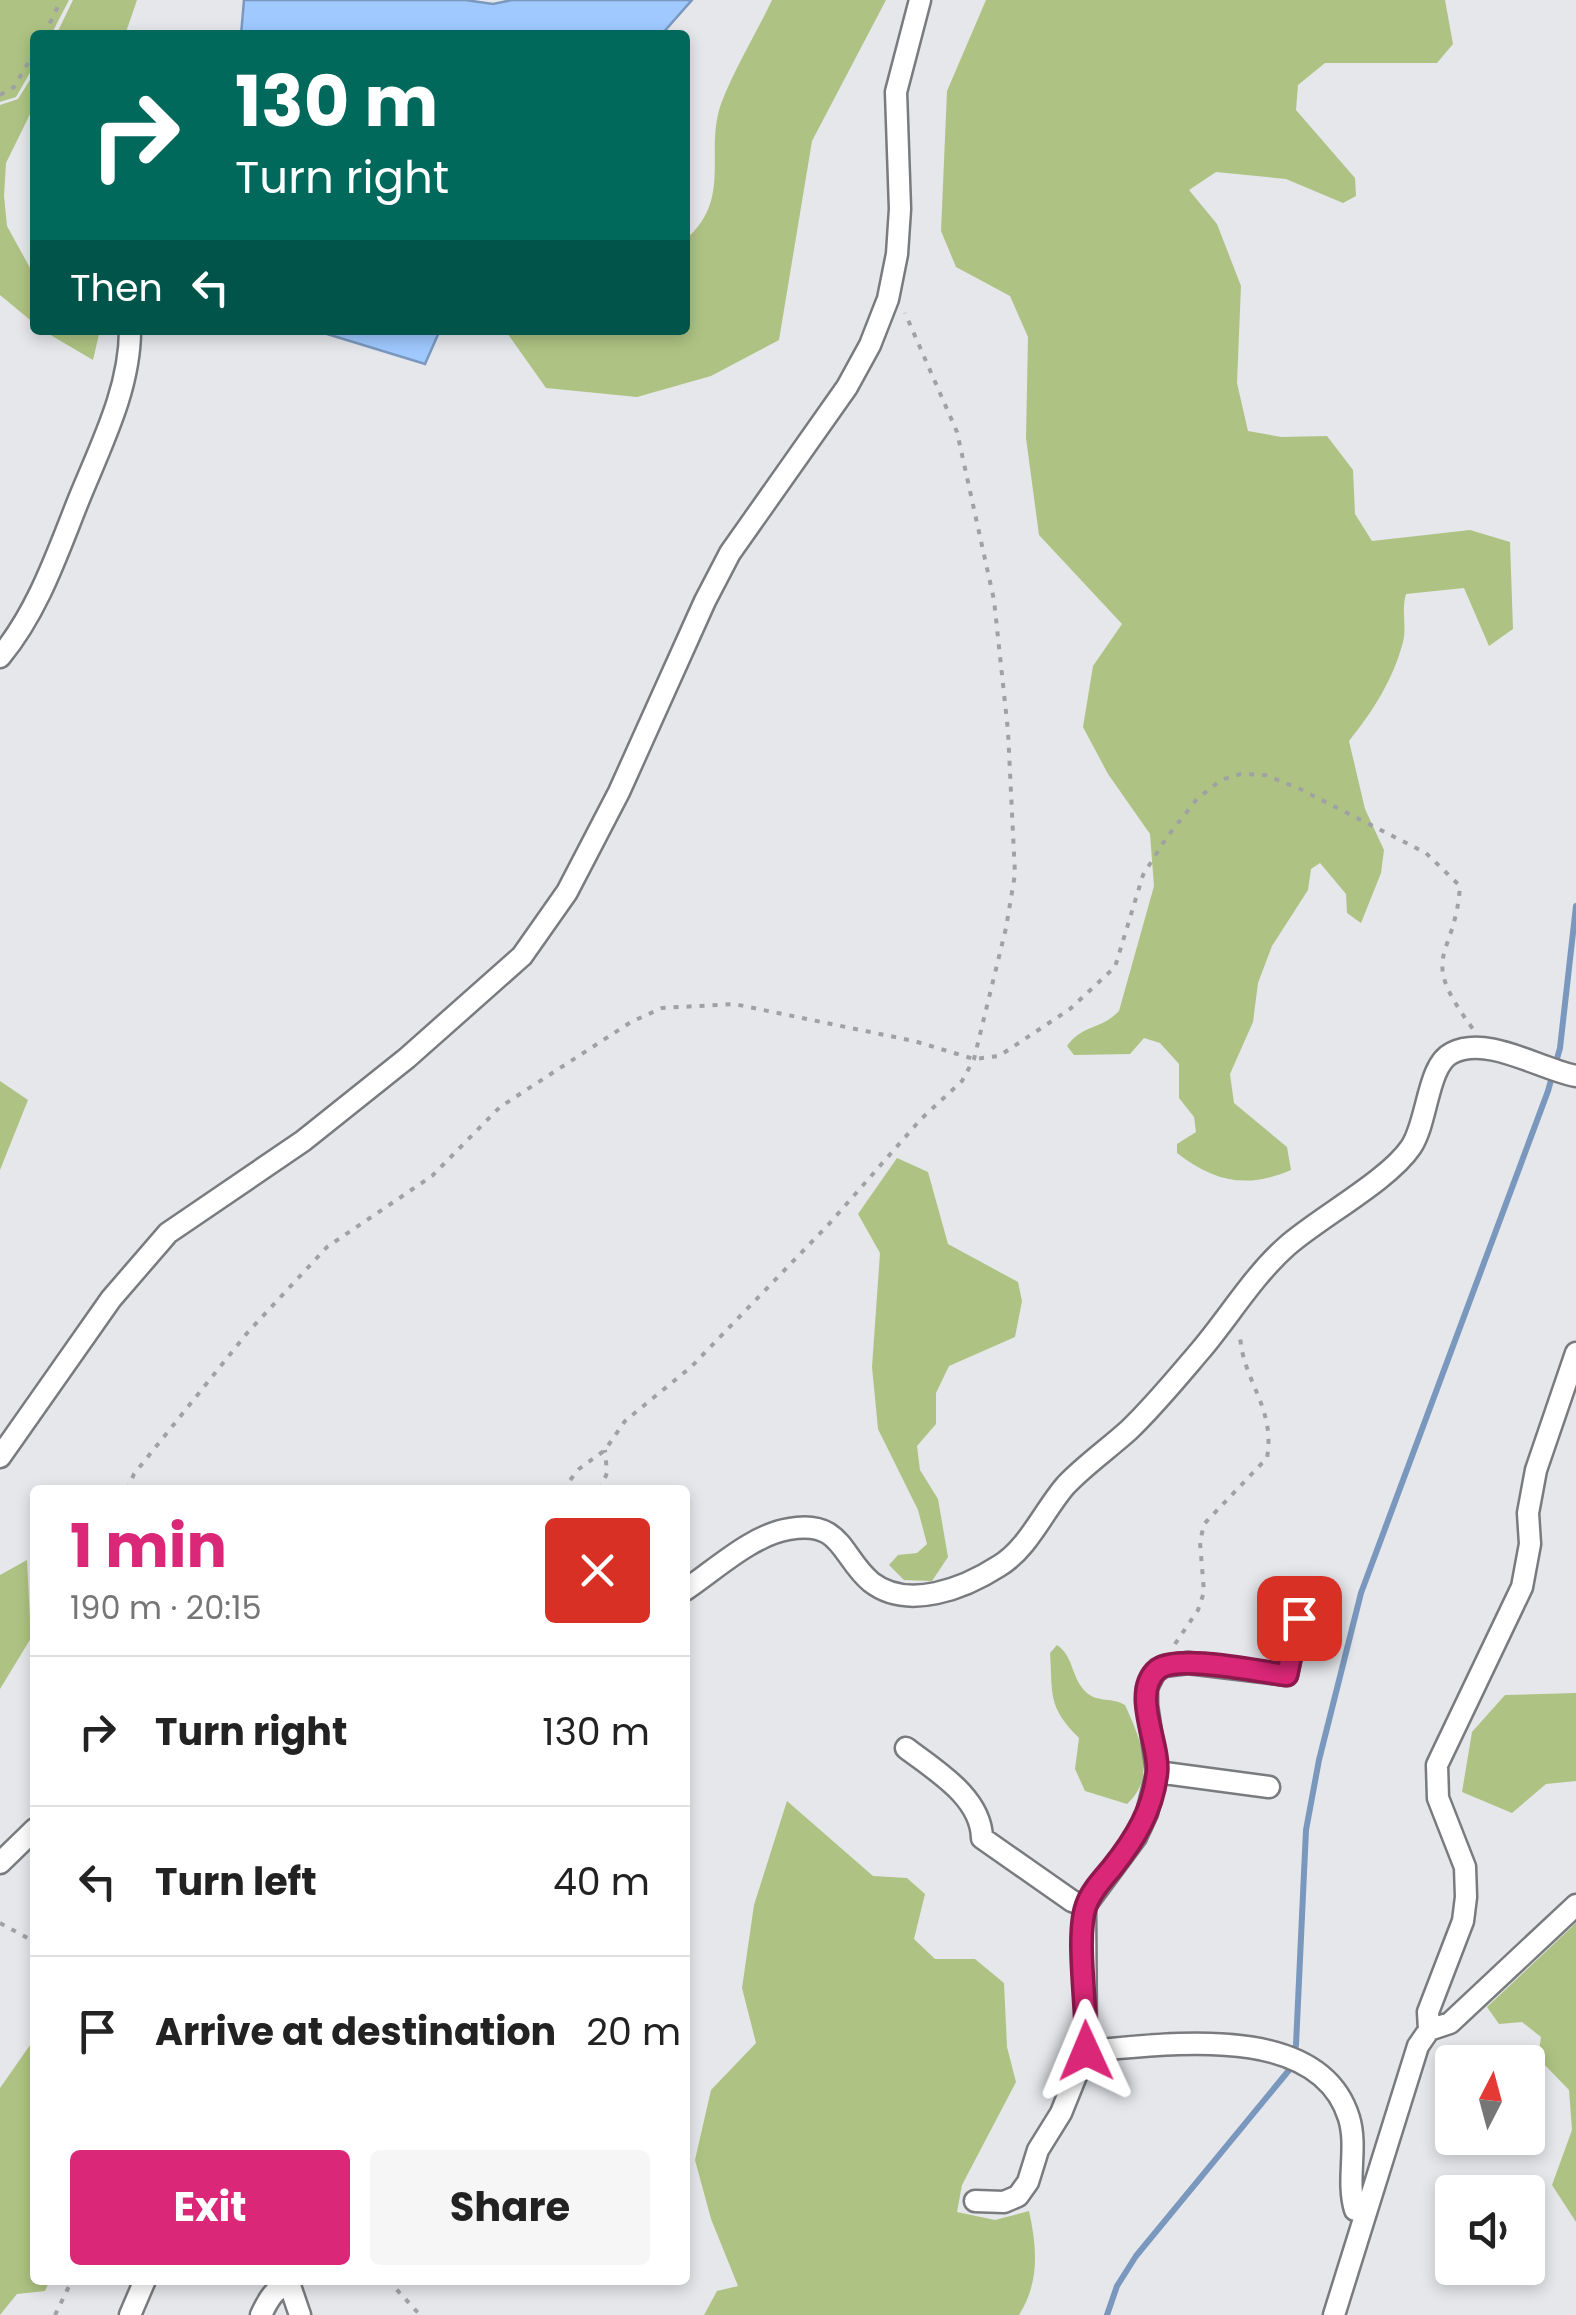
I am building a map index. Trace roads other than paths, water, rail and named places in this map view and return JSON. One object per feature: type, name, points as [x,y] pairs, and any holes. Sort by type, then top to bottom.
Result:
[{"type":"street","points":[[0,1458],[111,1299],[168,1233],[303,1141],[407,1058],[522,956],[541,933],[618,792],[704,600],[730,553],[846,387],[870,345],[888,299],[896,254],[900,209],[896,92],[920,0]]},
{"type":"street","points":[[0,658],[38,602],[115,410],[130,353],[130,335]]},
{"type":"street","points":[[690,1587],[763,1538],[785,1529],[810,1527],[841,1541],[870,1581],[888,1590],[941,1593],[972,1582],[1003,1564],[1019,1550],[1069,1482],[1132,1427],[1285,1248],[1410,1149],[1427,1109],[1436,1068],[1448,1054],[1467,1047],[1488,1049],[1560,1072]]},
{"type":"street","points":[[1334,2315],[1412,2062],[1429,2030],[1428,2012],[1462,1921],[1466,1897],[1464,1867],[1438,1798],[1436,1765],[1522,1587],[1536,1470],[1576,1353]]},
{"type":"street","points":[[976,2201],[1004,2202],[1018,2196],[1038,2150],[1074,2086],[1086,2051],[1085,1906],[1136,1837],[1147,1813],[1157,1772],[1147,1688],[1155,1672],[1164,1666],[1188,1663],[1287,1675],[1299,1618]]},
{"type":"street","points":[[906,1748],[954,1786],[982,1818],[982,1838],[1085,1906]]},
{"type":"street","points":[[1157,1772],[1269,1787]]},
{"type":"street","points":[[0,1863],[30,1834]]},
{"type":"street","points":[[1429,2030],[1450,2023],[1576,1905]]},
{"type":"street","points":[[1086,2051],[1190,2040],[1294,2059],[1328,2078],[1350,2120],[1354,2152],[1352,2198],[1356,2210],[1366,2212]]},
{"type":"street","points":[[130,2315],[142,2285]]},
{"type":"street","points":[[261,2315],[268,2300],[284,2285]]},
{"type":"street","points":[[290,2285],[300,2315]]},
{"type":"water","points":[[244,0],[465,0],[493,4],[512,0],[692,0],[665,30],[241,30]]},
{"type":"water","points":[[330,335],[438,335],[425,364]]},
{"type":"waterway","points":[[1107,2315],[1117,2286],[1136,2256],[1290,2069],[1296,2045],[1306,1830],[1319,1760],[1361,1593],[1548,1091],[1560,1048],[1576,906]]}]
